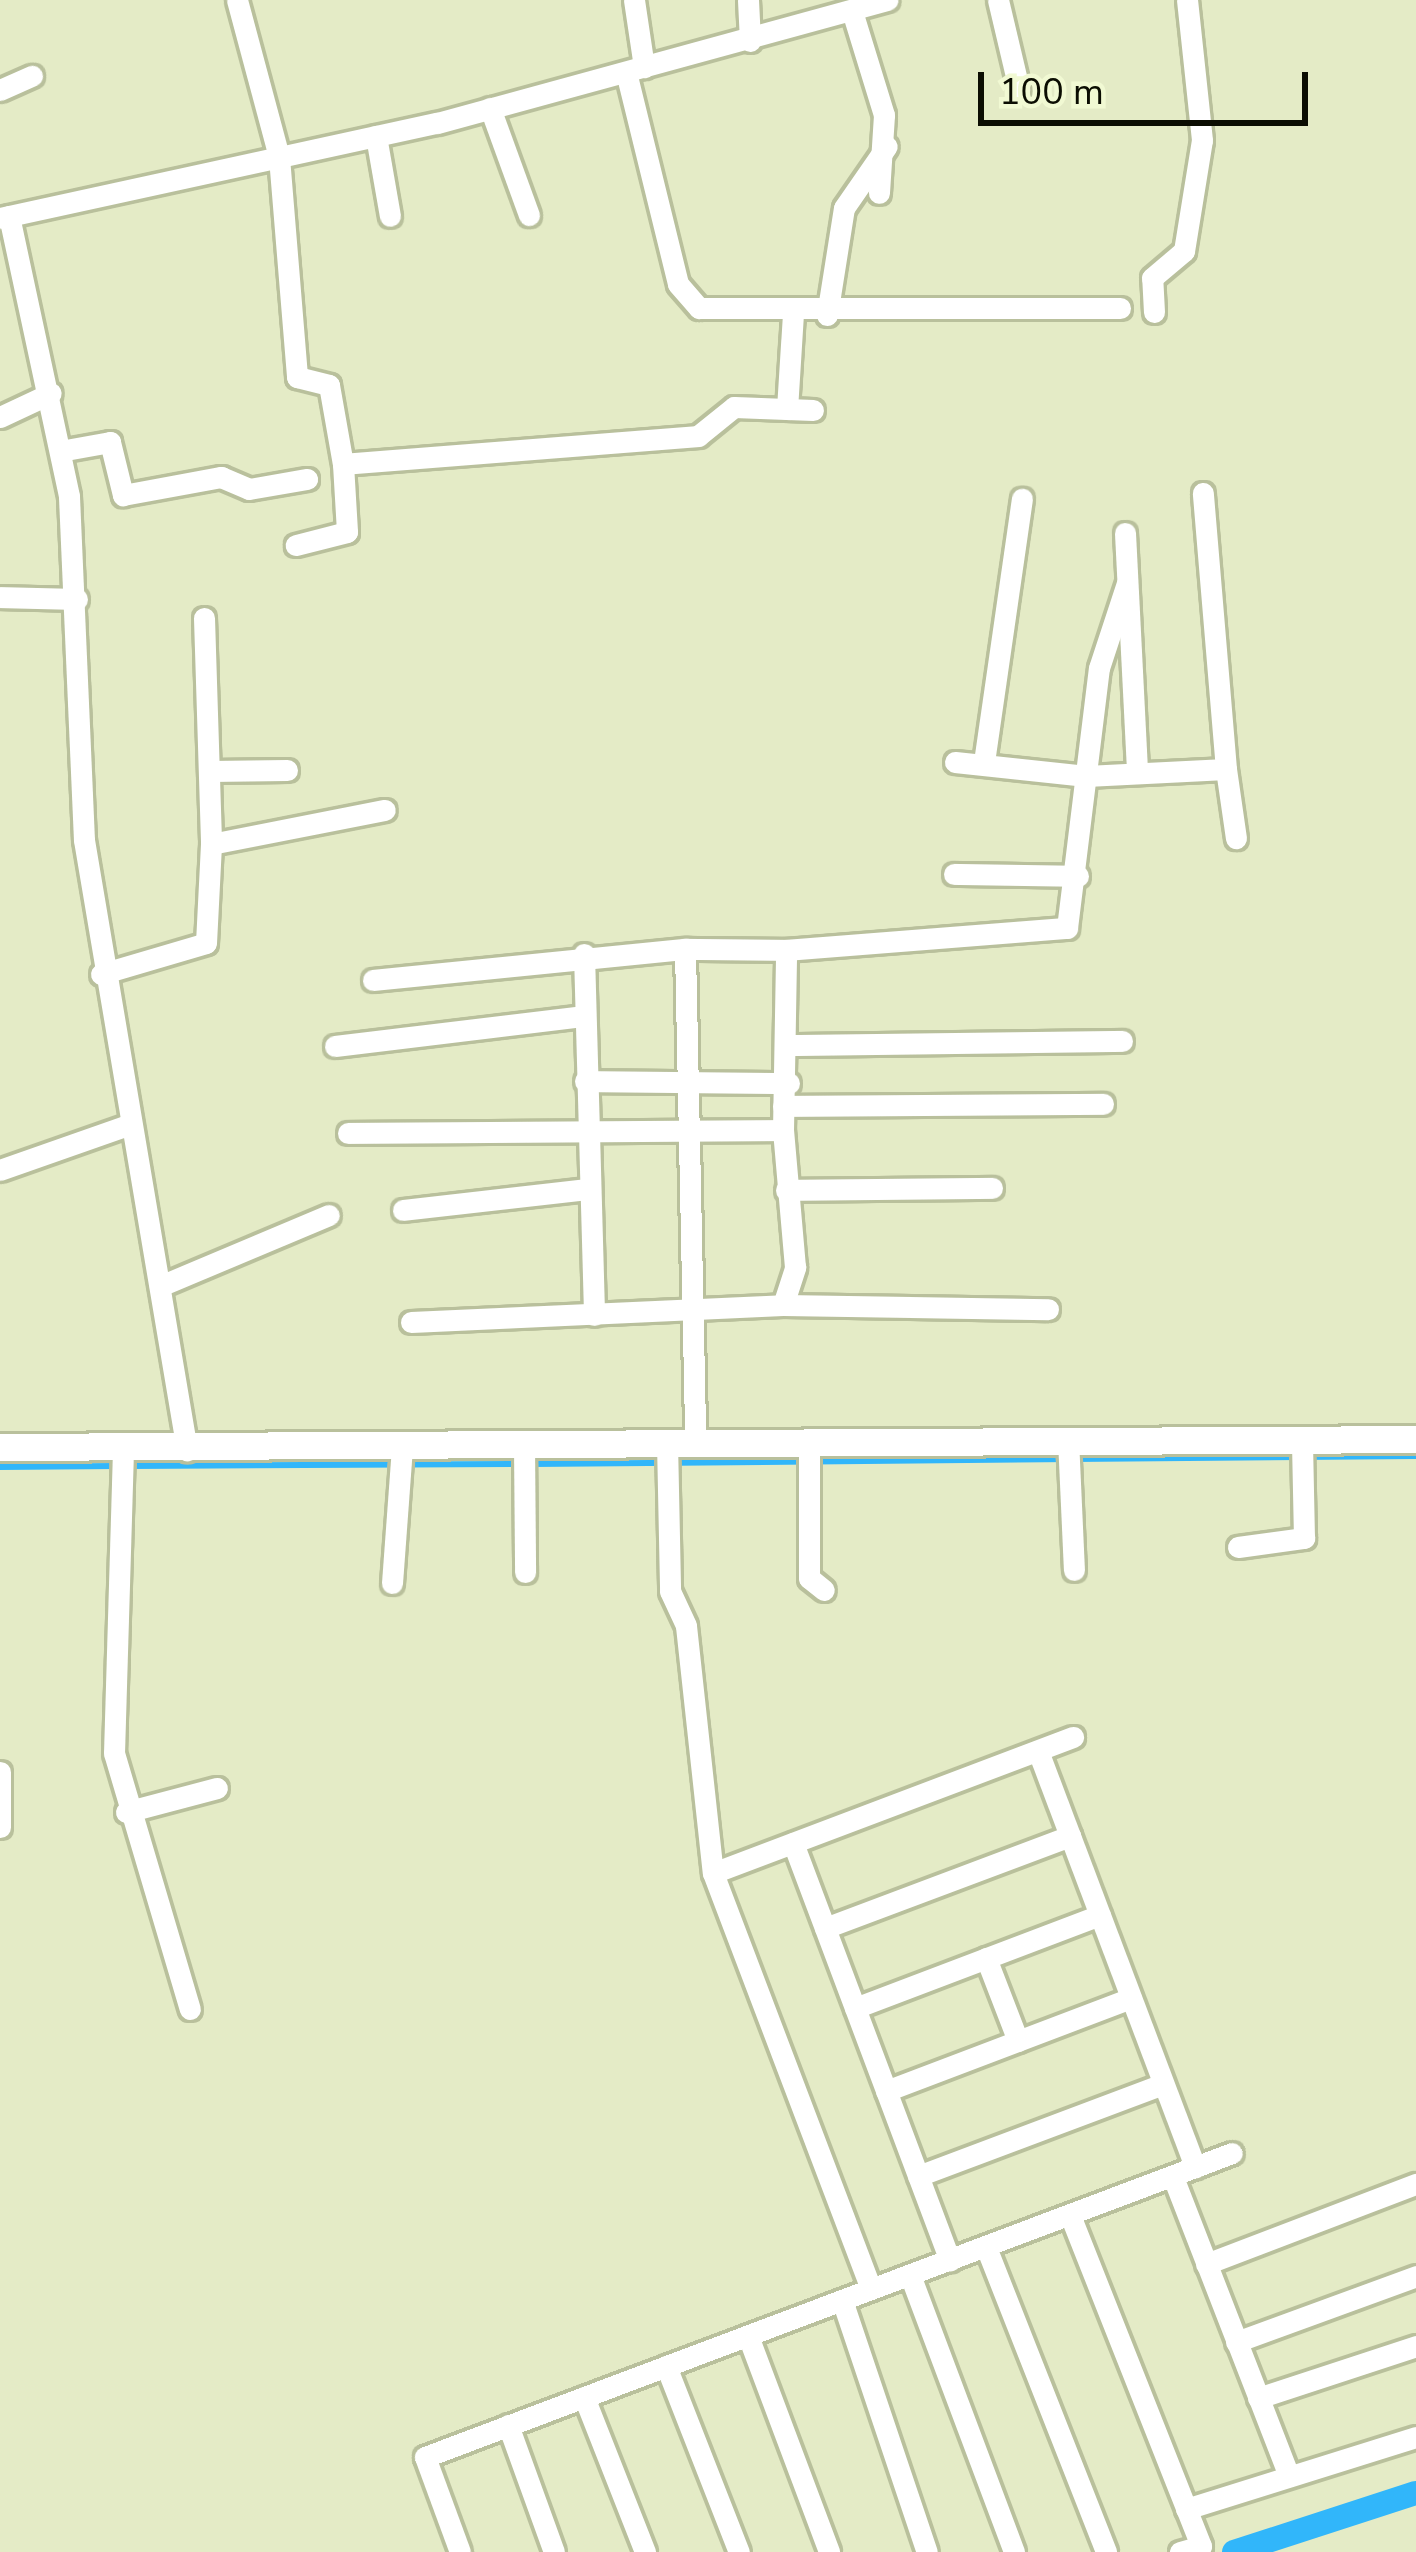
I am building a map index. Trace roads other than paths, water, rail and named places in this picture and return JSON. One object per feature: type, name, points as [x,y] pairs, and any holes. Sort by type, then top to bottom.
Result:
[{"type":"street","points":[[237,0],[279,157],[296,377],[329,385],[343,464],[347,532],[296,545]]},
{"type":"street","points":[[634,0],[635,70],[687,299],[827,316],[1120,308]]},
{"type":"street","points":[[748,0],[750,41]]},
{"type":"street","points":[[187,1450],[101,974],[84,840],[77,599],[60,451],[51,393],[4,217],[376,136],[750,41],[888,0]]},
{"type":"street","points":[[998,0],[1019,89]]},
{"type":"street","points":[[1154,312],[1152,278],[1184,251],[1202,140],[1187,0]]},
{"type":"street","points":[[852,11],[887,146],[879,193]]},
{"type":"street","points":[[0,90],[32,76]]},
{"type":"street","points":[[490,108],[529,215]]},
{"type":"street","points":[[376,136],[389,216]]},
{"type":"street","points":[[827,316],[844,208],[887,146]]},
{"type":"street","points":[[787,409],[793,313]]},
{"type":"street","points":[[0,417],[51,393]]},
{"type":"street","points":[[343,464],[698,436],[734,407],[813,410]]},
{"type":"street","points":[[60,451],[110,442],[123,495],[221,477],[249,489],[307,479]]},
{"type":"street","points":[[1203,493],[1236,838]]},
{"type":"street","points":[[984,762],[1022,499]]},
{"type":"street","points":[[1125,533],[1137,773]]},
{"type":"street","points":[[373,980],[584,954],[786,950],[1058,933],[1074,920],[1086,776],[1110,616],[1127,583]]},
{"type":"street","points":[[0,597],[77,599]]},
{"type":"street","points":[[101,974],[206,943],[211,844],[204,618]]},
{"type":"street","points":[[955,762],[1086,776],[1226,769]]},
{"type":"street","points":[[210,771],[287,770]]},
{"type":"street","points":[[211,844],[385,810]]},
{"type":"street","points":[[954,874],[1078,876]]},
{"type":"street","points":[[685,949],[686,1312],[676,1447],[666,1493],[713,1873],[871,2290]]},
{"type":"street","points":[[783,1305],[796,1268],[783,1130],[789,1083],[786,950]]},
{"type":"street","points":[[584,954],[582,1016],[594,1315]]},
{"type":"street","points":[[335,1046],[582,1016]]},
{"type":"street","points":[[788,1045],[1122,1041]]},
{"type":"street","points":[[585,1081],[789,1083]]},
{"type":"street","points":[[783,1106],[1102,1104]]},
{"type":"street","points":[[0,1170],[125,1126]]},
{"type":"street","points":[[348,1133],[783,1130]]},
{"type":"street","points":[[786,1190],[992,1188]]},
{"type":"street","points":[[403,1210],[588,1189]]},
{"type":"street","points":[[160,1286],[329,1215]]},
{"type":"street","points":[[411,1322],[783,1305],[1048,1309]]},
{"type":"street","points":[[0,1447],[123,1465],[187,1450],[402,1462],[523,1462],[676,1447],[809,1458],[1302,1448],[1416,1439]]},
{"type":"street","points":[[1238,1547],[1304,1538],[1302,1448]]},
{"type":"street","points":[[1069,1454],[1074,1570]]},
{"type":"street","points":[[809,1458],[809,1578],[824,1590]]},
{"type":"street","points":[[392,1583],[402,1462]]},
{"type":"street","points":[[523,1462],[525,1572]]},
{"type":"street","points":[[123,1465],[108,1693],[126,1812],[190,2009]]},
{"type":"street","points":[[713,1873],[1073,1737]]},
{"type":"street","points":[[1038,1751],[1195,2167]]},
{"type":"street","points":[[0,1772],[0,1827]]},
{"type":"street","points":[[126,1812],[217,1788]]},
{"type":"street","points":[[825,1928],[1070,1835]]},
{"type":"street","points":[[793,1843],[950,2260]]},
{"type":"street","points":[[855,2008],[1100,1915]]},
{"type":"street","points":[[986,1958],[1018,2041]]},
{"type":"street","points":[[886,2091],[1131,1998]]},
{"type":"street","points":[[918,2176],[1163,2084]]},
{"type":"street","points":[[460,2552],[425,2456],[1232,2153]]},
{"type":"street","points":[[1173,2177],[1289,2476]]},
{"type":"street","points":[[1206,2264],[1416,2184]]},
{"type":"street","points":[[1070,2216],[1201,2546],[1180,2552]]},
{"type":"street","points":[[986,2247],[1106,2552]]},
{"type":"street","points":[[910,2276],[1014,2552]]},
{"type":"street","points":[[1236,2342],[1416,2276]]},
{"type":"street","points":[[842,2300],[927,2552]]},
{"type":"street","points":[[748,2336],[829,2552]]},
{"type":"street","points":[[1258,2398],[1416,2346]]},
{"type":"street","points":[[666,2366],[739,2552]]},
{"type":"street","points":[[584,2397],[645,2552]]},
{"type":"street","points":[[508,2425],[554,2552]]},
{"type":"street","points":[[1186,2509],[1416,2437]]},
{"type":"waterway","points":[[532,1464],[1416,1456]]},
{"type":"waterway","points":[[130,1466],[518,1464]]},
{"type":"waterway","points":[[0,1467],[116,1466]]},
{"type":"waterway","points":[[1234,2552],[1416,2493]]}]
